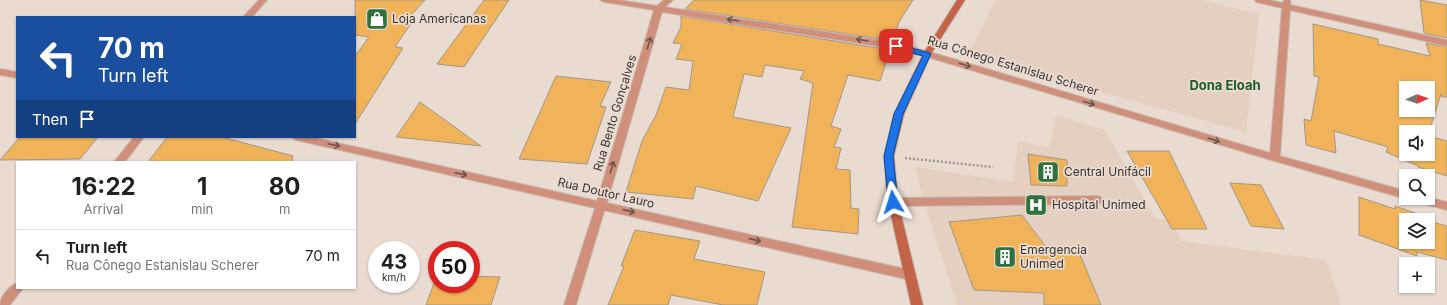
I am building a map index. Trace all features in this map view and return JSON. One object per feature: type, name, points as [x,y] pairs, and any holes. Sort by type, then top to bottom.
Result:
[{"type":"main road","points":[[917,305],[893,202],[889,156],[899,114],[927,54],[961,0]]},
{"type":"street","points":[[248,16],[263,0]]},
{"type":"street","name":"Rua Cônego Estanislau Scherer","points":[[604,0],[896,46],[1399,193]]},
{"type":"street","points":[[659,8],[669,0]]},
{"type":"street","points":[[1259,0],[1287,3],[1447,43]]},
{"type":"street","points":[[1275,158],[1287,3]]},
{"type":"street","name":"Rua Bento Gonçalves","points":[[570,305],[659,8]]},
{"type":"street","points":[[0,72],[16,75]]},
{"type":"street","points":[[120,161],[139,138]]},
{"type":"street","name":"Rua Doutor Lauro","points":[[300,138],[910,275]]},
{"type":"street","points":[[893,202],[1096,200]]},
{"type":"street","points":[[1435,203],[1447,206]]},
{"type":"street","points":[[3,305],[16,289]]},
{"type":"path","points":[[889,156],[993,167]]},
{"type":"shaded area","points":[[995,0],[1201,0],[1259,14],[1246,132],[968,56]]},
{"type":"shaded area","name":"Hospital Unimed","points":[[1056,115],[1105,130],[1155,219],[1171,219],[1181,241],[1326,260],[1341,305],[957,305],[921,191],[916,167],[1013,182],[1018,141],[1049,148]]},
{"type":"building","points":[[355,0],[425,0],[406,21],[412,22],[395,47],[403,48],[356,122],[356,55],[369,37],[356,35]]},
{"type":"building","points":[[484,0],[509,0],[464,67],[437,64]]},
{"type":"building","points":[[694,0],[913,0],[899,22],[893,41],[685,9]]},
{"type":"building","points":[[1420,0],[1447,5],[1447,38],[1424,33]]},
{"type":"building","points":[[681,16],[890,50],[880,81],[848,75],[831,126],[841,129],[834,147],[841,148],[836,169],[850,170],[851,208],[859,209],[858,234],[792,227],[813,83],[800,79],[804,71],[765,65],[762,77],[744,74],[733,117],[791,128],[758,201],[696,186],[693,199],[626,192],[642,141],[656,115],[666,87],[689,90],[693,61],[676,59],[682,44],[673,43],[681,27]]},
{"type":"building","points":[[1313,24],[1378,39],[1378,44],[1430,56],[1426,43],[1447,47],[1447,97],[1442,97],[1441,94],[1435,113],[1435,81],[1399,81],[1399,117],[1434,117],[1431,125],[1399,125],[1399,158],[1386,152],[1388,147],[1334,131],[1336,153],[1306,145],[1304,119],[1311,121],[1319,77],[1314,76]]},
{"type":"building","points":[[556,76],[611,82],[600,106],[606,107],[587,164],[519,159]]},
{"type":"building","points":[[420,102],[481,146],[396,137]]},
{"type":"building","points":[[19,138],[97,138],[80,159],[0,160]]},
{"type":"building","points":[[166,138],[226,138],[293,156],[292,161],[149,161]]},
{"type":"building","points":[[1435,138],[1447,141],[1447,176],[1435,172],[1435,169],[1424,169],[1407,161],[1435,161]]},
{"type":"building","points":[[1127,151],[1169,151],[1207,229],[1172,229]]},
{"type":"building","name":"Central Unifácil","points":[[1028,154],[1067,160],[1067,186],[1031,185]]},
{"type":"building","points":[[1230,183],[1261,185],[1284,229],[1251,226]]},
{"type":"building","points":[[1359,197],[1395,209],[1395,206],[1415,213],[1399,213],[1399,249],[1435,249],[1435,223],[1447,226],[1447,260],[1417,252],[1417,256],[1359,235]]},
{"type":"building","name":"Emergencia Unimed","points":[[1022,215],[1046,247],[1077,247],[1101,305],[1044,305],[1044,293],[974,290],[949,222]]},
{"type":"building","points":[[635,230],[700,241],[694,259],[765,272],[757,305],[723,305],[671,295],[668,305],[608,305],[624,266],[621,266]]},
{"type":"building","points":[[480,276],[500,277],[491,305],[426,305],[430,293],[480,293]]},
{"type":"place","name":"Loja Americanas","points":[[377,19]]},
{"type":"place","name":"Central Unifácil","points":[[1048,172]]},
{"type":"place","name":"Hospital Unimed","points":[[1036,205]]},
{"type":"place","name":"Emergencia Unimed","points":[[1005,257]]},
{"type":"district","name":"Dona Eloah","points":[[1225,85]]},
{"type":"route","points":[[893,202],[889,156],[899,114],[927,54],[896,46]]}]
